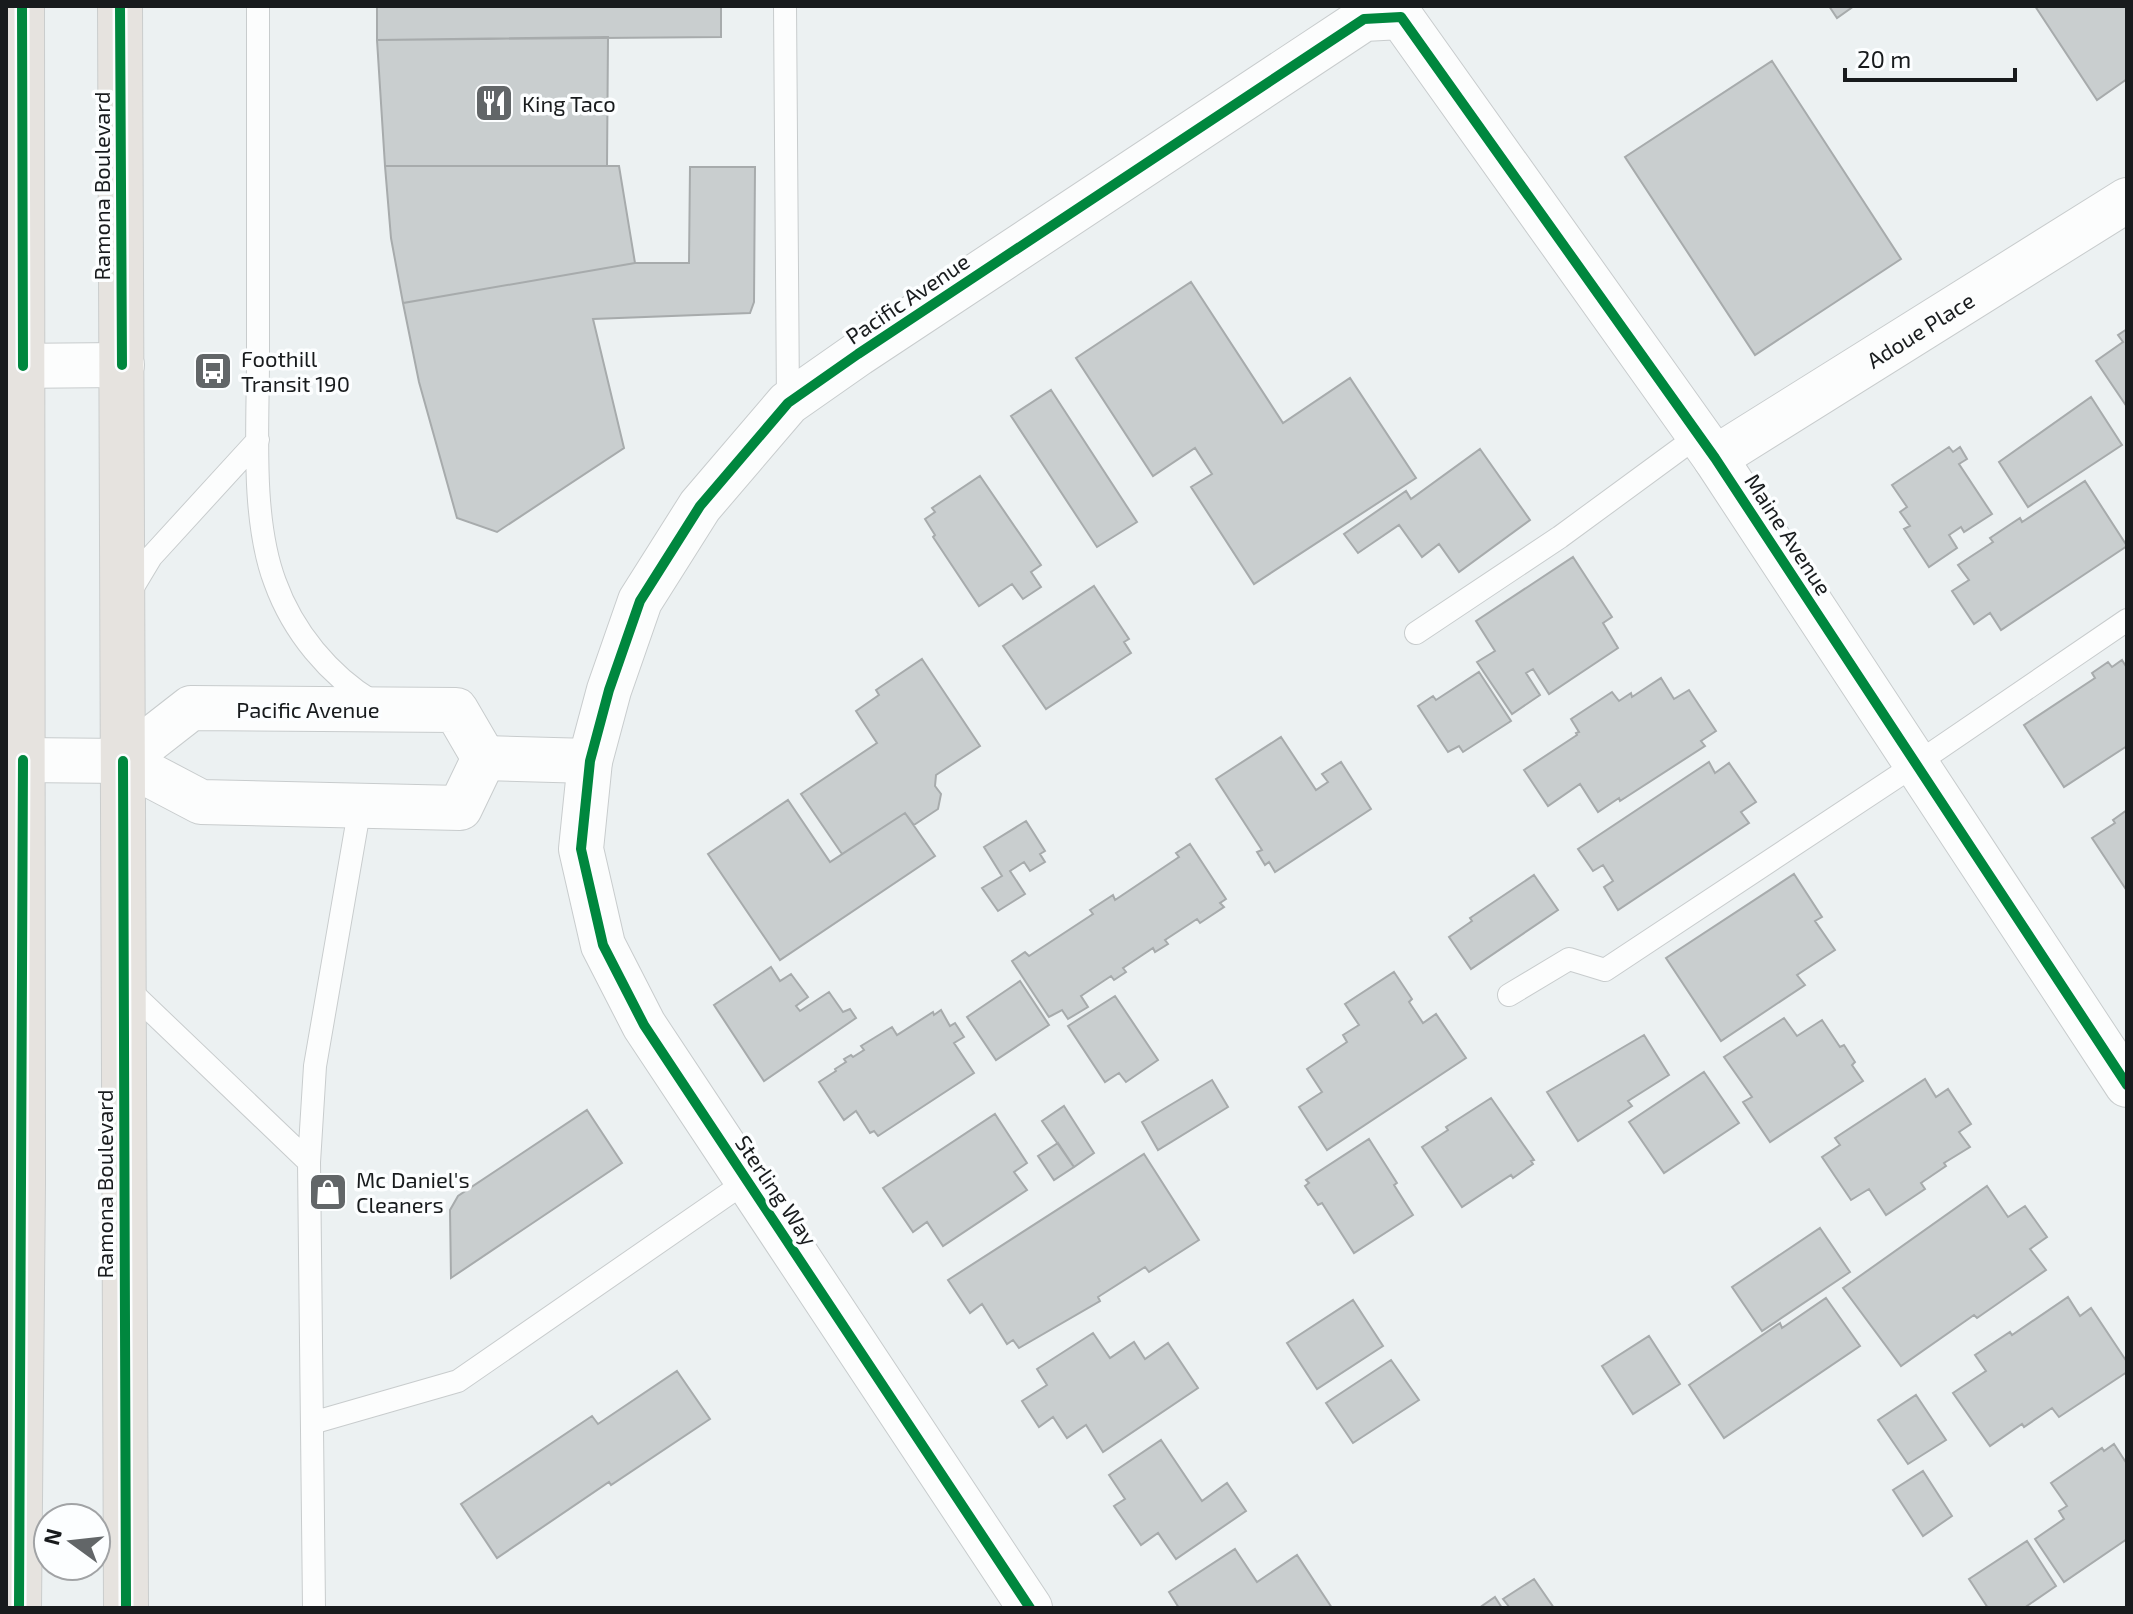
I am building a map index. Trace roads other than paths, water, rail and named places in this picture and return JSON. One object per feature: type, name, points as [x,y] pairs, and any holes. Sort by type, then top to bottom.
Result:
[{"type":"main road","points":[[19,1608],[14,1182],[23,760],[14,366],[22,6]]},
{"type":"main road","name":"Ramona Boulevard","points":[[120,6],[126,1608]]},
{"type":"street","name":"Pacific Avenue","points":[[590,761],[609,690],[640,601],[700,506],[788,403],[1364,19],[1406,10]]},
{"type":"street","name":"Maine Avenue","points":[[1406,10],[1707,447],[2127,1085]]},
{"type":"street","name":"Adoue Place","points":[[1707,447],[2127,200]]},
{"type":"street","points":[[14,366],[122,365]]},
{"type":"street","name":"Pacific Avenue","points":[[123,761],[191,708],[456,710],[484,758]]},
{"type":"street","points":[[23,760],[123,761],[201,802],[460,808],[484,758],[590,761]]},
{"type":"street","name":"Sterling Way","points":[[590,761],[581,849],[603,945],[644,1025],[1030,1608]]},
{"type":"lane","points":[[258,6],[258,440],[264,543],[275,584],[316,654],[354,690],[385,709]]},
{"type":"lane","points":[[785,6],[788,403]]},
{"type":"lane","points":[[123,604],[151,557],[258,440]]},
{"type":"lane","points":[[1416,633],[1560,537],[1707,447]]},
{"type":"lane","points":[[1509,995],[1569,959],[1605,970],[2127,620]]},
{"type":"lane","points":[[314,1608],[309,1162],[315,1066],[360,806]]},
{"type":"lane","points":[[123,985],[309,1162]]},
{"type":"lane","points":[[312,1423],[458,1381],[747,1181]]},
{"type":"place","name":"King Taco","points":[[494,103]]},
{"type":"place","name":"Foothill Transit 190","points":[[213,371]]},
{"type":"place","name":"Mc Daniel's Cleaners","points":[[328,1192]]}]
